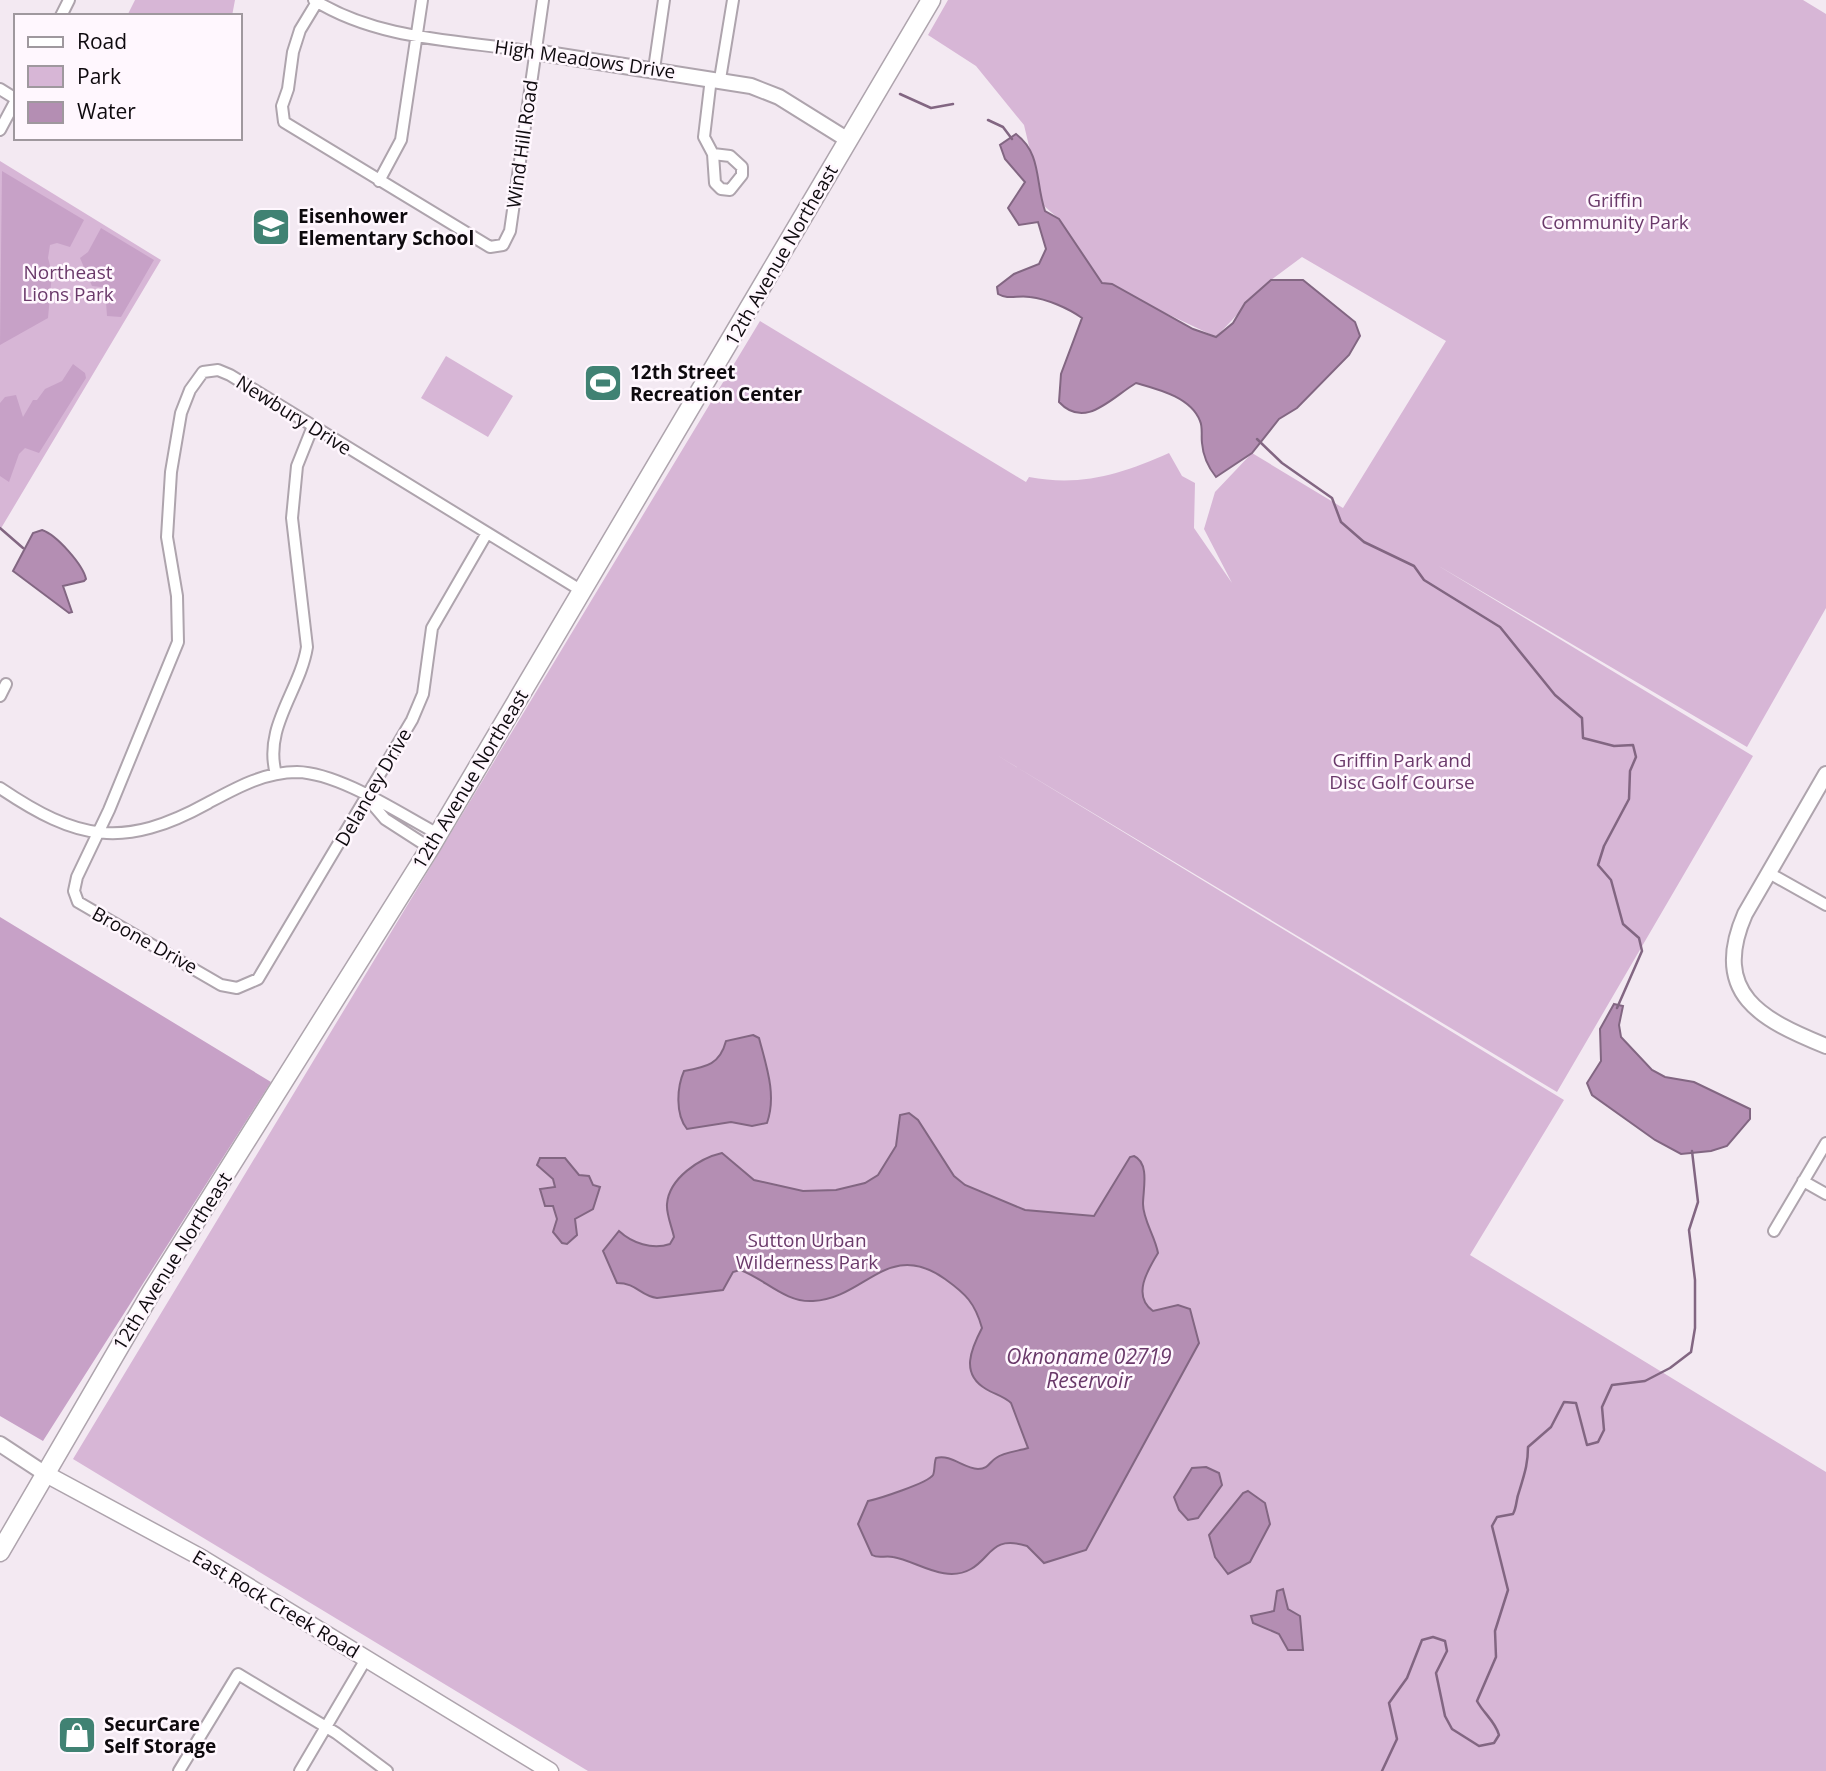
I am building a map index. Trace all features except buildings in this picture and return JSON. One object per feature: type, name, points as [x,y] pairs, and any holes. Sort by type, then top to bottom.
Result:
[{"type":"main road","name":"12th Avenue Northeast","points":[[0,1552],[152,1291],[434,841],[931,0]]},
{"type":"main road","name":"East Rock Creek Road","points":[[44,1473],[200,1557],[550,1771]]},
{"type":"street","points":[[316,1],[300,30],[293,52],[282,118],[289,127],[379,181],[401,140],[422,0]]},
{"type":"street","name":"Wind Hill Road","points":[[379,181],[480,243],[490,247],[503,245],[511,227],[543,0]]},
{"type":"street","points":[[654,69],[664,0]]},
{"type":"street","points":[[713,154],[703,131],[733,0]]},
{"type":"street","name":"High Meadows Drive","points":[[316,1],[354,21],[416,36],[716,78],[766,92],[848,140]]},
{"type":"street","points":[[0,130],[14,104]]},
{"type":"street","name":"Newbury Drive","points":[[96,832],[109,810],[178,642],[179,614],[167,523],[177,431],[190,390],[204,372],[218,370],[582,591]]},
{"type":"street","points":[[276,774],[272,755],[274,735],[303,666],[307,647],[292,518],[295,475],[313,426]]},
{"type":"street","name":"Delancey Drive","points":[[205,974],[231,988],[243,987],[258,979],[422,699],[432,628],[487,533]]},
{"type":"street","points":[[298,583],[312,580]]},
{"type":"street","points":[[0,696],[5,684]]},
{"type":"street","points":[[0,788],[51,820],[96,832],[126,834],[149,830],[250,782],[276,774],[320,775],[366,797],[434,841]]},
{"type":"street","points":[[1826,774],[1740,925],[1734,949],[1737,975],[1746,997],[1762,1016],[1783,1029],[1826,1046]]},
{"type":"street","points":[[366,797],[385,819],[434,841]]},
{"type":"street","name":"Broone Drive","points":[[96,832],[74,888],[78,902],[205,974]]},
{"type":"street","points":[[1769,873],[1826,905]]},
{"type":"street","points":[[1774,1231],[1826,1143]]},
{"type":"street","points":[[1803,1181],[1826,1194]]},
{"type":"street","name":"East Rock Creek Road","points":[[0,1444],[44,1473]]},
{"type":"street","points":[[300,1771],[366,1659]]},
{"type":"street","points":[[178,1771],[238,1674],[324,1727],[387,1771]]},
{"type":"green space","points":[[135,0],[235,0],[232,14],[128,14]]},
{"type":"green space","name":"Sutton Urban Wilderness Park","points":[[948,0],[1803,0],[1826,14],[1826,608],[1747,747],[1437,565],[1753,756],[1557,1092],[995,754],[1564,1100],[1470,1255],[1826,1472],[1826,1771],[588,1771],[73,1459],[760,321],[1026,482],[1029,477],[1066,480],[1101,477],[1169,453],[1182,476],[1195,483],[1194,528],[1232,583],[1204,529],[1215,492],[1252,453],[1343,508],[1446,341],[1302,257],[1267,283],[1216,337],[1102,283],[1059,219],[1043,205],[1024,125],[976,66],[928,35]]},
{"type":"green space","name":"Northeast Lions Park","points":[[0,161],[161,260],[0,530]]},
{"type":"green space","points":[[446,356],[513,396],[488,437],[421,398]]},
{"type":"shaded area","points":[[2,171],[84,220],[70,247],[57,243],[50,245],[48,258],[52,273],[48,318],[0,345]]},
{"type":"shaded area","points":[[101,228],[154,260],[121,317],[107,316],[106,302],[110,288],[92,286],[80,258],[88,252]]},
{"type":"shaded area","points":[[73,364],[85,373],[86,378],[39,453],[25,448],[19,454],[9,482],[0,476],[0,403],[5,397],[16,395],[23,417],[33,400],[37,400],[45,389],[62,381]]},
{"type":"shaded area","points":[[0,917],[271,1082],[43,1441],[0,1416]]},
{"type":"water","points":[[1016,134],[1030,150],[1034,160],[1045,211],[1059,219],[1102,283],[1112,284],[1193,329],[1216,337],[1233,323],[1245,303],[1271,280],[1303,280],[1355,322],[1360,336],[1349,355],[1297,408],[1279,419],[1252,453],[1216,477],[1203,452],[1201,426],[1196,413],[1172,395],[1136,383],[1098,409],[1078,413],[1069,410],[1059,402],[1061,374],[1082,318],[1064,307],[1043,300],[998,294],[997,287],[1014,274],[1039,264],[1046,249],[1038,222],[1019,225],[1008,208],[1025,182],[1005,159],[1000,145]]},
{"type":"water","points":[[42,530],[62,544],[84,573],[84,581],[63,586],[72,612],[69,613],[13,571],[33,533]]},
{"type":"water","points":[[1614,1004],[1623,1006],[1619,1025],[1621,1037],[1652,1070],[1665,1077],[1694,1082],[1750,1109],[1750,1119],[1727,1146],[1711,1151],[1681,1154],[1655,1140],[1592,1095],[1587,1083],[1601,1061],[1600,1029]]},
{"type":"water","points":[[753,1035],[759,1038],[771,1091],[767,1123],[752,1126],[731,1122],[687,1129],[680,1116],[678,1100],[684,1071],[716,1060],[726,1041]]},
{"type":"water","name":"Oknoname 02719 Reservoir","points":[[909,1113],[918,1120],[954,1176],[965,1185],[1025,1210],[1094,1216],[1130,1157],[1134,1156],[1142,1164],[1144,1210],[1158,1253],[1144,1283],[1143,1298],[1153,1311],[1178,1305],[1190,1309],[1199,1343],[1086,1550],[1044,1563],[1027,1546],[1006,1543],[993,1549],[971,1569],[951,1574],[902,1559],[872,1555],[858,1524],[868,1501],[929,1478],[934,1473],[936,1458],[947,1458],[982,1469],[999,1456],[1028,1448],[1011,1403],[986,1389],[973,1376],[970,1361],[982,1328],[969,1300],[945,1279],[925,1268],[908,1265],[892,1267],[831,1298],[803,1301],[784,1294],[740,1270],[733,1272],[723,1290],[657,1298],[629,1285],[617,1283],[603,1251],[619,1231],[643,1244],[670,1244],[674,1237],[667,1204],[673,1186],[695,1164],[722,1153],[754,1180],[803,1191],[836,1190],[865,1183],[878,1175],[896,1146],[900,1115]]},
{"type":"water","points":[[540,1158],[565,1158],[579,1175],[589,1176],[593,1185],[600,1187],[593,1209],[575,1219],[577,1235],[567,1244],[562,1243],[553,1232],[557,1219],[553,1206],[545,1206],[540,1189],[555,1187],[553,1179],[537,1165]]},
{"type":"water","points":[[1206,1467],[1219,1473],[1222,1485],[1198,1518],[1188,1520],[1179,1510],[1174,1497],[1192,1468]]},
{"type":"water","points":[[1248,1491],[1265,1503],[1270,1524],[1250,1562],[1228,1574],[1215,1557],[1209,1535],[1243,1493]]},
{"type":"water","points":[[1283,1589],[1288,1609],[1300,1616],[1303,1650],[1288,1650],[1279,1634],[1253,1623],[1251,1616],[1274,1611],[1277,1591]]},
{"type":"waterway","points":[[900,94],[931,108],[953,104]]},
{"type":"waterway","points":[[988,120],[1003,127],[1012,139]]},
{"type":"waterway","points":[[1257,439],[1282,463],[1332,498],[1341,522],[1364,542],[1414,566],[1424,580],[1500,627],[1555,695],[1582,718],[1583,738],[1614,746],[1633,745],[1636,757],[1630,771],[1629,799],[1604,846],[1598,865],[1611,880],[1623,924],[1639,938],[1642,951],[1617,1008]]},
{"type":"waterway","points":[[0,528],[23,548]]},
{"type":"waterway","points":[[1382,1771],[1397,1739],[1389,1703],[1407,1678],[1422,1640],[1433,1637],[1445,1641],[1447,1651],[1436,1673],[1445,1716],[1452,1729],[1479,1746],[1494,1743],[1499,1735],[1477,1701],[1496,1657],[1495,1631],[1508,1590],[1492,1526],[1497,1517],[1513,1514],[1528,1447],[1551,1427],[1564,1402],[1576,1403],[1587,1445],[1598,1442],[1604,1430],[1602,1407],[1612,1385],[1645,1381],[1670,1368],[1691,1352],[1695,1328],[1695,1280],[1689,1230],[1698,1202],[1692,1151]]},
{"type":"place","name":"Eisenhower Elementary School","points":[[271,227]]},
{"type":"place","name":"12th Street Recreation Center","points":[[603,383]]},
{"type":"place","name":"SecurCare Self Storage","points":[[77,1735]]},
{"type":"park label","name":"Griffin Community Park","points":[[1615,211]]},
{"type":"park label","name":"Griffin Park and Disc Golf Course","points":[[1402,771]]}]
